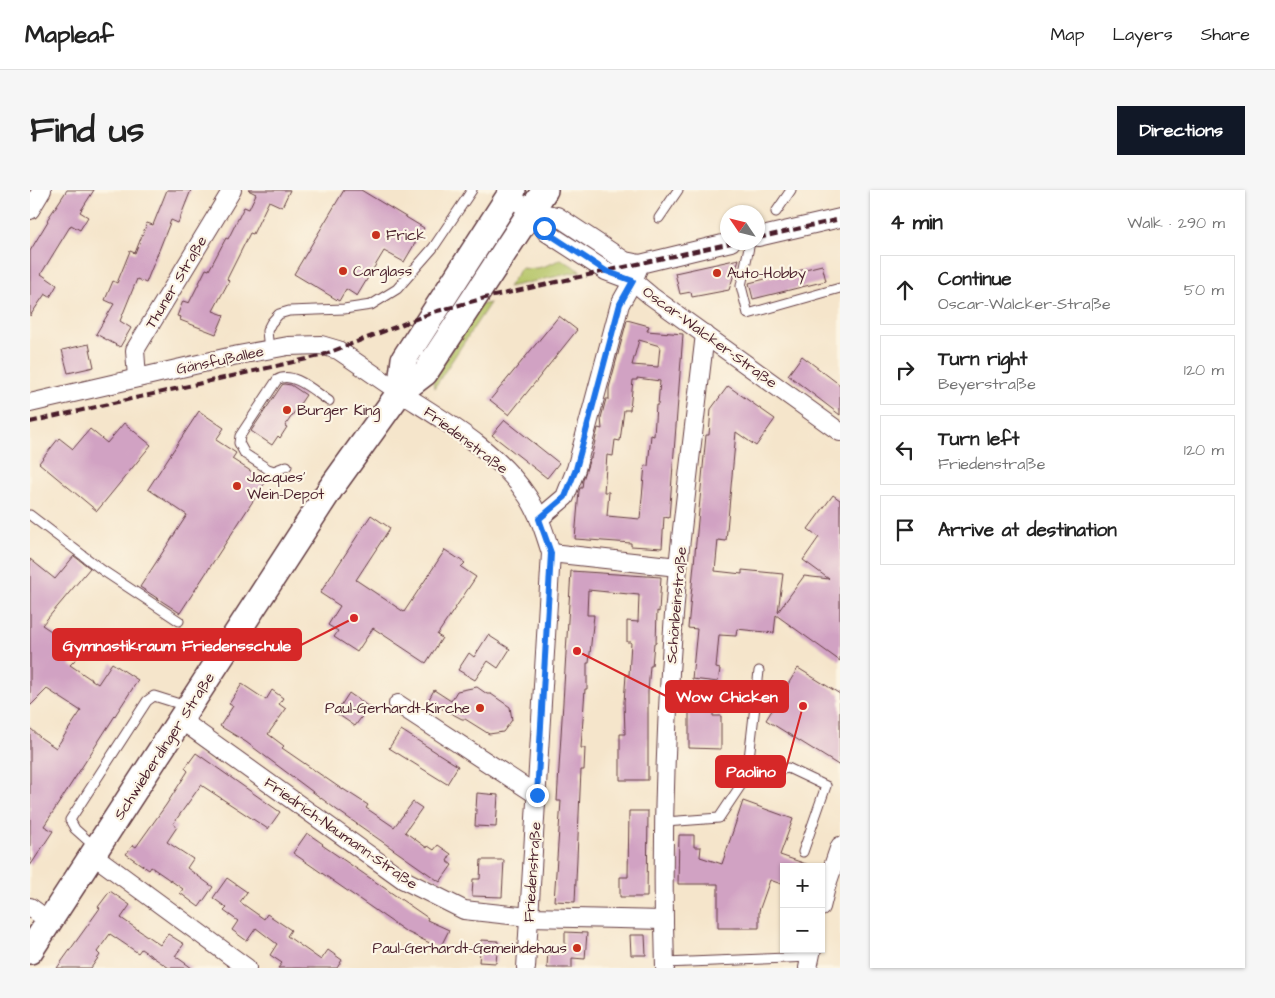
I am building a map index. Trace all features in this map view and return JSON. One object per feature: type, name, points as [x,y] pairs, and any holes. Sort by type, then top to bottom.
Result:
[{"type":"main road","name":"Schwieberdinger Straße","points":[[30,951],[40,914],[96,852],[331,488],[400,392],[426,373],[545,190]]},
{"type":"main road","name":"Schwieberdinger Straße","points":[[400,392],[404,359],[511,193]]},
{"type":"street","points":[[30,210],[42,190]]},
{"type":"street","name":"Thuner Straße","points":[[137,378],[135,350],[232,190]]},
{"type":"street","name":"Oscar-Walcker-Straße","points":[[511,193],[531,211],[546,232],[606,271],[633,281],[651,296],[840,432]]},
{"type":"street","name":"Oscar-Walcker-Straße","points":[[531,211],[556,216],[626,261],[640,264]]},
{"type":"street","points":[[765,235],[840,218]]},
{"type":"street","points":[[539,519],[565,497],[568,490],[576,469],[620,304],[640,264],[720,245]]},
{"type":"street","name":"Schönbeinstraße","points":[[665,965],[665,774],[670,680],[678,567],[705,334]]},
{"type":"street","name":"Gänsfußallee","points":[[30,403],[137,378],[269,350],[307,344],[338,350],[400,392]]},
{"type":"street","name":"Friedenstraße","points":[[400,392],[447,422],[510,473],[528,497],[539,519],[551,553],[526,968]]},
{"type":"street","points":[[551,553],[678,567]]},
{"type":"street","points":[[398,704],[537,795]]},
{"type":"street","name":"Friedrich-Naumann-Straße","points":[[185,713],[404,880],[464,910],[529,917],[664,920]]},
{"type":"street","points":[[825,891],[840,846]]},
{"type":"street","points":[[96,852],[247,968]]},
{"type":"lane","points":[[269,350],[267,331],[279,314],[371,305],[397,289],[433,248],[472,190]]},
{"type":"lane","points":[[660,218],[678,190]]},
{"type":"lane","points":[[776,212],[791,190]]},
{"type":"lane","points":[[748,250],[741,286],[748,314],[840,288]]},
{"type":"lane","points":[[287,466],[274,471],[268,469],[245,454],[239,442],[240,436],[280,378],[295,379],[329,401]]},
{"type":"lane","points":[[30,515],[102,570],[179,621]]},
{"type":"lane","points":[[665,822],[719,818],[747,776],[759,672]]},
{"type":"lane","points":[[96,852],[75,829],[70,820],[147,700],[154,696],[185,713]]},
{"type":"lane","points":[[747,776],[788,768],[826,786],[803,852]]},
{"type":"lane","points":[[665,965],[810,958]]},
{"type":"green space","points":[[561,259],[581,271],[508,287],[521,268],[542,267]]},
{"type":"green space","points":[[490,303],[434,388],[433,381],[479,305]]},
{"type":"building","points":[[67,190],[94,190],[80,212],[88,217],[80,230],[71,225],[41,274],[57,285],[50,297],[45,294],[30,316],[30,251],[47,220]]},
{"type":"building","points":[[167,190],[191,190],[178,223],[171,220],[146,283],[137,279],[120,321],[131,328],[120,347],[96,334],[114,304],[105,300],[113,281],[117,283],[130,251],[135,253],[147,223],[153,225]]},
{"type":"building","points":[[248,190],[290,190],[282,207],[269,201],[253,234],[250,233],[227,279],[229,281],[213,311],[224,315],[216,334],[180,320],[181,317],[177,316],[183,301],[189,303],[206,269],[209,270],[226,238],[228,239],[244,207],[249,209],[256,194]]},
{"type":"building","points":[[344,190],[361,190],[424,228],[404,262],[384,251],[357,296],[346,289],[339,301],[294,274]]},
{"type":"building","points":[[739,259],[729,290],[692,297],[691,292],[680,294],[675,273]]},
{"type":"building","points":[[822,265],[826,281],[753,299],[749,283]]},
{"type":"building","points":[[559,316],[577,330],[509,415],[490,400]]},
{"type":"building","points":[[627,320],[649,326],[647,331],[683,334],[669,518],[664,517],[662,548],[631,546],[631,543],[575,539],[579,491],[582,488],[598,428],[602,429],[601,418],[606,399],[609,399],[609,388]],"holes":[[[639,340],[660,346],[658,367],[632,365]],[[637,378],[660,381],[654,436],[651,435],[648,466],[645,465],[640,519],[607,516],[609,492],[604,492],[607,455],[613,456],[615,440],[620,441],[624,410],[630,410],[633,380],[637,380]]]},
{"type":"building","points":[[89,344],[94,367],[68,373],[62,350]]},
{"type":"building","points":[[802,356],[840,385],[840,415],[788,375]]},
{"type":"building","points":[[284,384],[291,385],[306,395],[285,426],[287,427],[280,438],[278,436],[272,445],[251,431]]},
{"type":"building","points":[[728,386],[775,419],[756,446],[736,432],[726,541],[718,540],[715,571],[742,574],[742,570],[783,574],[778,612],[804,576],[829,579],[803,560],[819,537],[808,529],[833,495],[840,500],[840,661],[776,615],[774,633],[737,629],[736,636],[719,635],[716,668],[720,669],[718,682],[692,679],[697,629],[688,628],[706,435],[709,435],[711,409]]},
{"type":"building","points":[[199,411],[224,428],[216,440],[236,453],[232,459],[266,481],[180,613],[140,587],[187,515],[148,489]]},
{"type":"building","points":[[505,420],[559,463],[547,478],[492,435]]},
{"type":"building","points":[[124,423],[151,445],[97,511],[39,463],[59,438],[73,449],[90,429],[107,443]]},
{"type":"building","points":[[371,515],[390,528],[356,580],[404,612],[445,550],[465,563],[461,567],[476,577],[437,635],[442,638],[426,663],[373,628],[357,652],[334,637],[338,631],[328,625],[340,606],[320,593]]},
{"type":"building","points":[[74,556],[90,568],[42,625],[80,650],[77,654],[79,656],[70,665],[98,684],[112,663],[138,680],[44,826],[53,831],[30,866],[30,728],[56,748],[81,711],[47,689],[30,706],[30,559],[55,579]]},
{"type":"building","points":[[571,571],[661,577],[656,643],[654,643],[652,666],[650,666],[648,692],[648,780],[620,780],[620,734],[625,734],[624,702],[626,675],[629,675],[631,642],[627,642],[627,621],[638,622],[639,595],[588,590],[587,615],[594,615],[589,663],[587,663],[587,689],[585,689],[581,748],[585,748],[584,770],[581,770],[575,902],[554,901],[561,801],[557,801]]},
{"type":"building","points":[[488,635],[510,649],[498,668],[488,661],[475,680],[458,670],[469,653],[474,657]]},
{"type":"building","points":[[798,668],[840,694],[840,766],[766,720]]},
{"type":"building","points":[[242,684],[266,700],[272,690],[283,698],[279,704],[286,709],[268,734],[284,746],[282,748],[368,805],[366,808],[394,827],[413,802],[422,808],[405,832],[427,848],[428,846],[434,850],[438,845],[451,854],[447,861],[452,865],[440,882],[337,810],[246,742],[220,726],[233,706],[229,704]]},
{"type":"building","name":"Paul-Gerhardt-Kirche","points":[[477,687],[510,707],[512,720],[503,732],[489,734],[465,719],[428,701],[434,690],[451,701],[457,691]]},
{"type":"building","points":[[349,693],[369,707],[355,726],[336,713]]},
{"type":"building","points":[[689,707],[713,708],[713,716],[721,716],[721,749],[689,748]]},
{"type":"building","points":[[401,730],[458,766],[447,784],[389,748]]},
{"type":"building","points":[[196,753],[280,812],[268,829],[201,785],[173,824],[177,827],[167,842],[193,859],[187,868],[213,887],[199,907],[180,893],[183,889],[151,867],[149,870],[126,854],[133,845],[136,847],[166,805],[188,771],[185,768]]},
{"type":"building","points":[[477,793],[498,795],[496,827],[475,826]]},
{"type":"building","points":[[743,801],[793,819],[780,855],[803,863],[780,863],[780,884],[770,880],[759,911],[759,928],[718,928],[718,884],[678,884],[679,835],[694,835],[694,847],[701,847],[700,857],[722,864]]},
{"type":"building","points":[[629,811],[648,811],[647,897],[620,897],[620,877],[628,877]]},
{"type":"building","points":[[307,833],[428,918],[427,920],[449,930],[440,948],[405,931],[293,853]]},
{"type":"building","points":[[481,860],[504,860],[502,897],[472,896],[473,879],[480,879]]},
{"type":"building","points":[[227,878],[247,892],[240,902],[264,919],[267,914],[291,930],[287,936],[321,960],[328,950],[342,960],[337,968],[278,968],[282,963],[270,955],[277,944],[256,928],[247,941],[232,930],[238,921],[224,911],[227,908],[213,898]]},
{"type":"building","points":[[110,891],[130,905],[121,918],[160,945],[168,934],[184,944],[175,956],[192,968],[169,968],[141,949],[138,953],[110,934],[97,952],[100,955],[91,968],[57,968]]},
{"type":"building","points":[[565,932],[587,933],[585,959],[572,958],[572,968],[547,968],[548,948],[552,949],[552,946],[565,946]]},
{"type":"building","points":[[630,935],[645,935],[646,955],[631,955]]},
{"type":"building","points":[[481,940],[498,941],[496,963],[479,962]]},
{"type":"railway","points":[[765,236],[840,219]]},
{"type":"railway","points":[[30,422],[320,356],[434,312],[485,298],[720,246]]},
{"type":"place","name":"Frick","points":[[376,235]]},
{"type":"place","name":"Carglass","points":[[343,271]]},
{"type":"place","name":"Auto-Hobby","points":[[717,273]]},
{"type":"place","name":"Burger King","points":[[287,410]]},
{"type":"place","name":"Jacques' Wein-Depot","points":[[237,486]]},
{"type":"place","name":"Gymnastikraum Friedensschule","points":[[354,618]]},
{"type":"place","name":"Wow Chicken","points":[[577,651]]},
{"type":"place","name":"Paolino","points":[[803,706]]},
{"type":"place","name":"Paul-Gerhardt-Kirche","points":[[480,708]]},
{"type":"place","name":"Paul-Gerhardt-Gemeindehaus","points":[[577,948]]},
{"type":"route","points":[[537,795],[551,553],[539,519],[565,497],[576,469],[620,304],[633,281],[606,271],[546,232],[544,228]]}]
